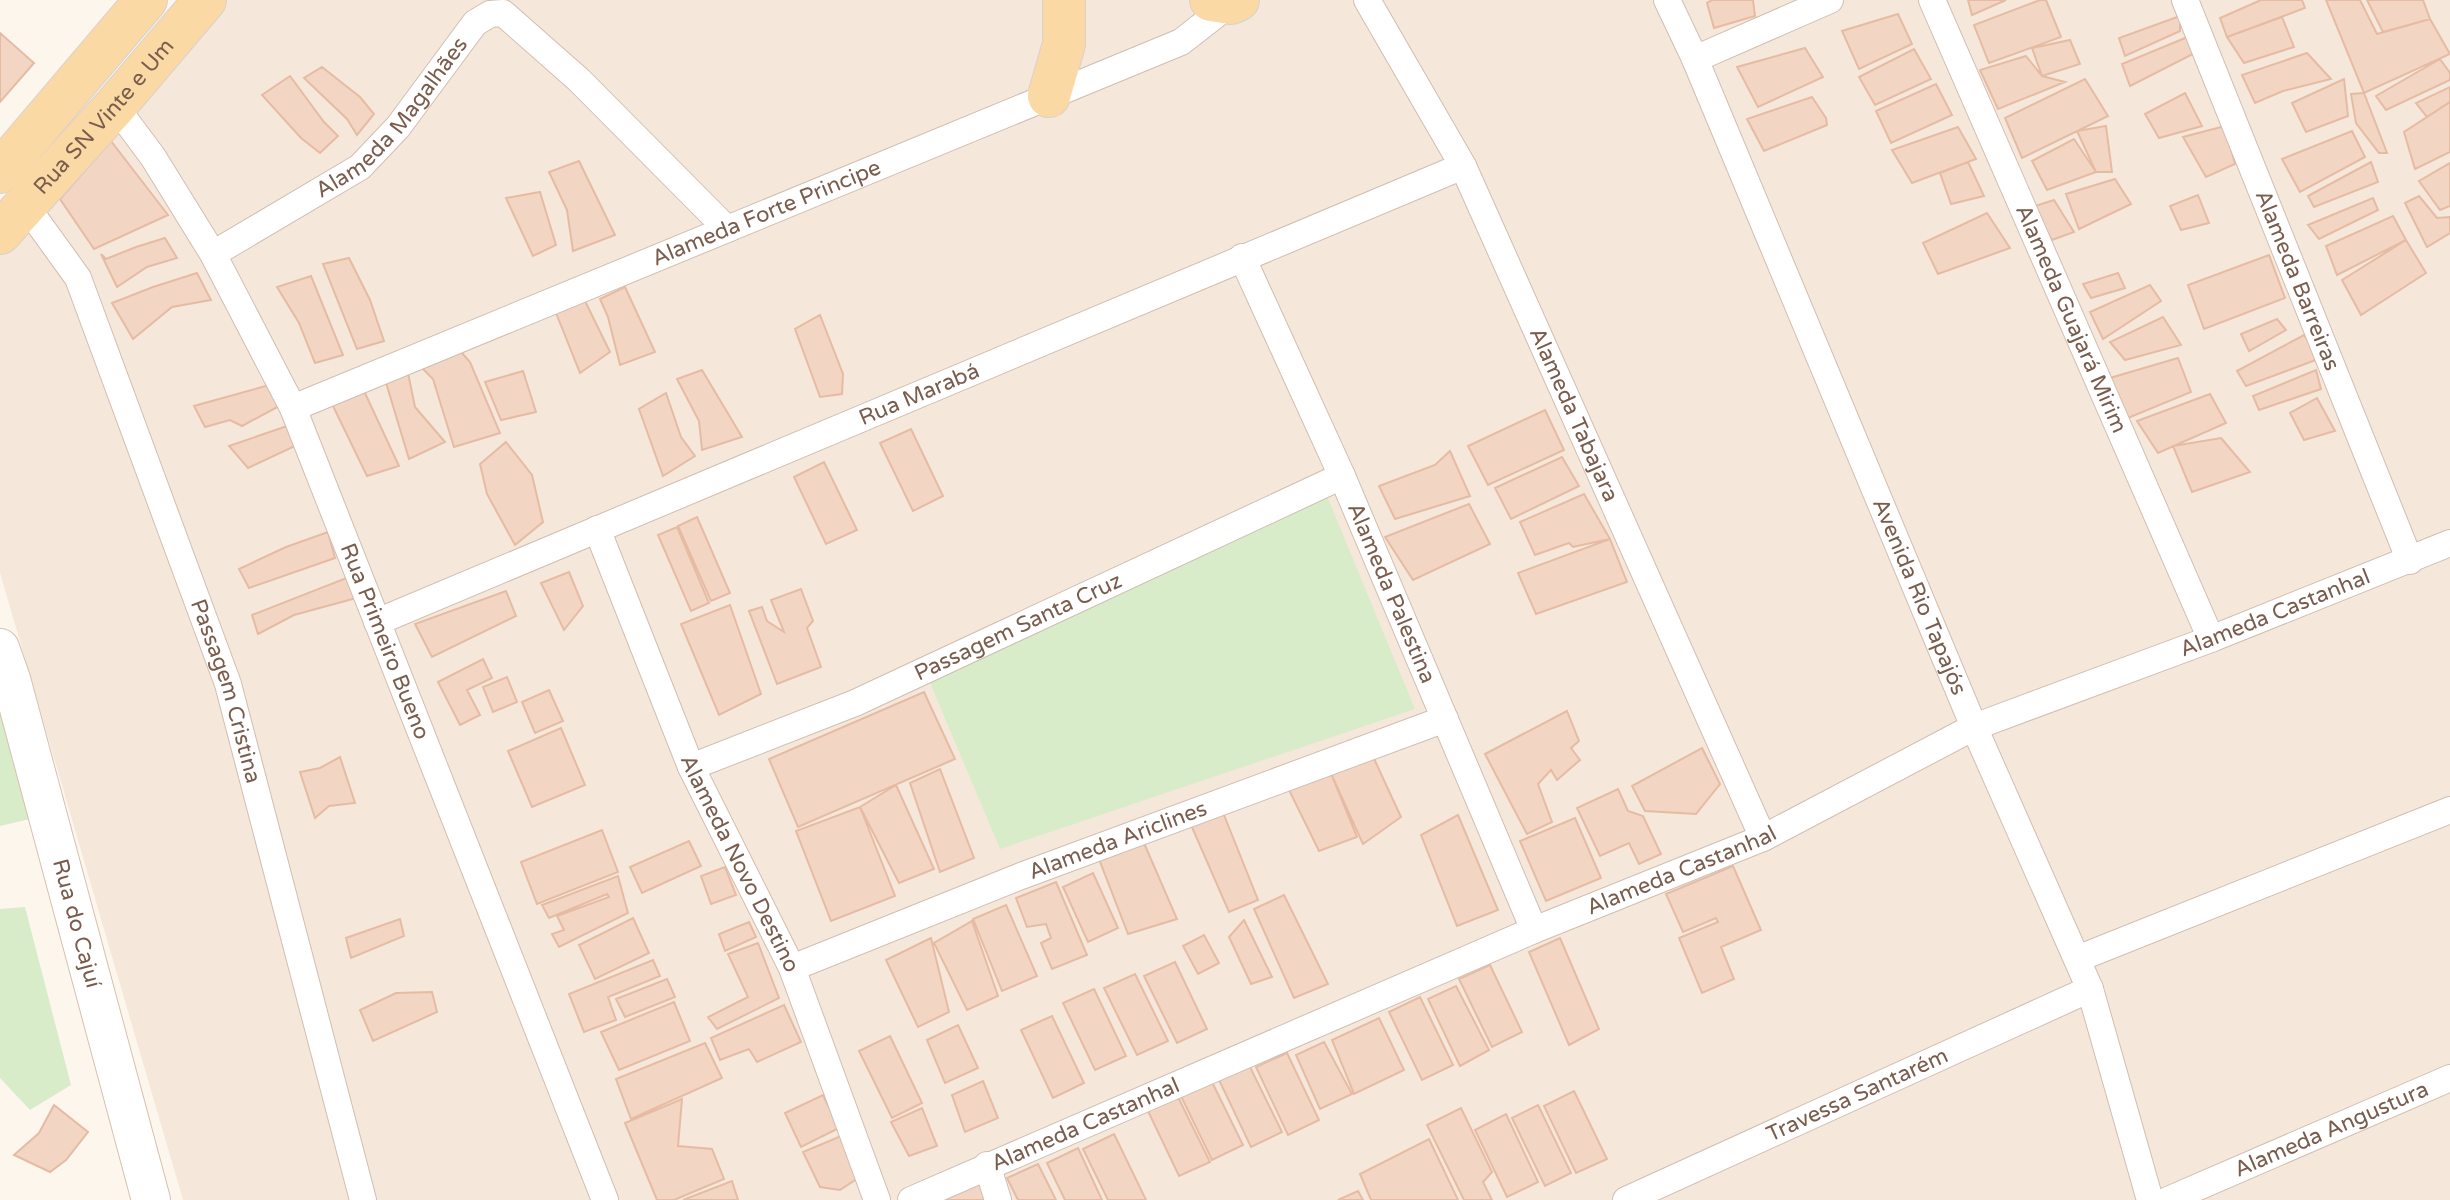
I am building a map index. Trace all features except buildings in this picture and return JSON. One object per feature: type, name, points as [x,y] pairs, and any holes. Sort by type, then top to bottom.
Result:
[{"type":"main road","name":"Rua SN Vinte e Um","points":[[0,172],[145,0]]},
{"type":"main road","name":"Rua SN Vinte e Um","points":[[13,220],[205,0]]},
{"type":"main road","points":[[1049,96],[1064,44],[1064,0]]},
{"type":"main road","points":[[47,118],[78,146]]},
{"type":"street","name":"Alameda Tabajara","points":[[1367,0],[1463,166],[1763,838]]},
{"type":"street","name":"Avenida Rio Tapajós","points":[[1667,0],[1695,59],[1974,727],[2090,989],[2150,1200]]},
{"type":"street","points":[[1695,59],[1830,0]]},
{"type":"street","name":"Alameda Guajará Mirim","points":[[1932,0],[2211,639]]},
{"type":"street","name":"Alameda Barreiras","points":[[2185,0],[2410,561]]},
{"type":"street","name":"Alameda Forte Principe","points":[[293,408],[1181,42],[1226,1]]},
{"type":"street","name":"Alameda Magalhães","points":[[213,254],[360,167],[398,127],[475,23],[490,14],[503,13],[579,80],[727,229]]},
{"type":"street","name":"Rua Primeiro Bueno","points":[[115,106],[153,157],[213,254],[293,408],[605,1200]]},
{"type":"street","name":"Rua Marabá","points":[[377,622],[1463,166]]},
{"type":"street","name":"Passagem Cristina","points":[[13,220],[78,278],[228,684],[363,1200]]},
{"type":"street","name":"Alameda Palestina","points":[[1242,257],[1342,476],[1534,930]]},
{"type":"street","name":"Passagem Santa Cruz","points":[[691,767],[855,703],[1342,476]]},
{"type":"street","name":"Alameda Novo Destino","points":[[597,529],[691,767],[792,968],[877,1200]]},
{"type":"street","name":"Alameda Castanhal","points":[[911,1200],[1534,930],[1763,838],[1974,727],[2211,639],[2450,543]]},
{"type":"street","name":"Rua do Cajuí","points":[[0,648],[11,679],[151,1200]]},
{"type":"street","name":"Alameda Ariclines","points":[[792,968],[1021,876],[1445,719]]},
{"type":"street","points":[[2077,959],[2450,810]]},
{"type":"street","name":"Travessa Santarém","points":[[1626,1200],[2090,989]]},
{"type":"street","name":"Alameda Angustura","points":[[2168,1200],[2450,1078]]},
{"type":"street","points":[[987,1165],[998,1200]]},
{"type":"shaded area","points":[[188,0],[2450,0],[2450,1200],[183,1200],[0,573],[0,213]]},
{"type":"green space","points":[[1327,496],[1415,709],[1000,849],[928,678]]},
{"type":"green space","points":[[0,702],[30,819],[0,826]]},
{"type":"green space","points":[[25,907],[71,1085],[30,1110],[0,1078],[0,909]]}]
